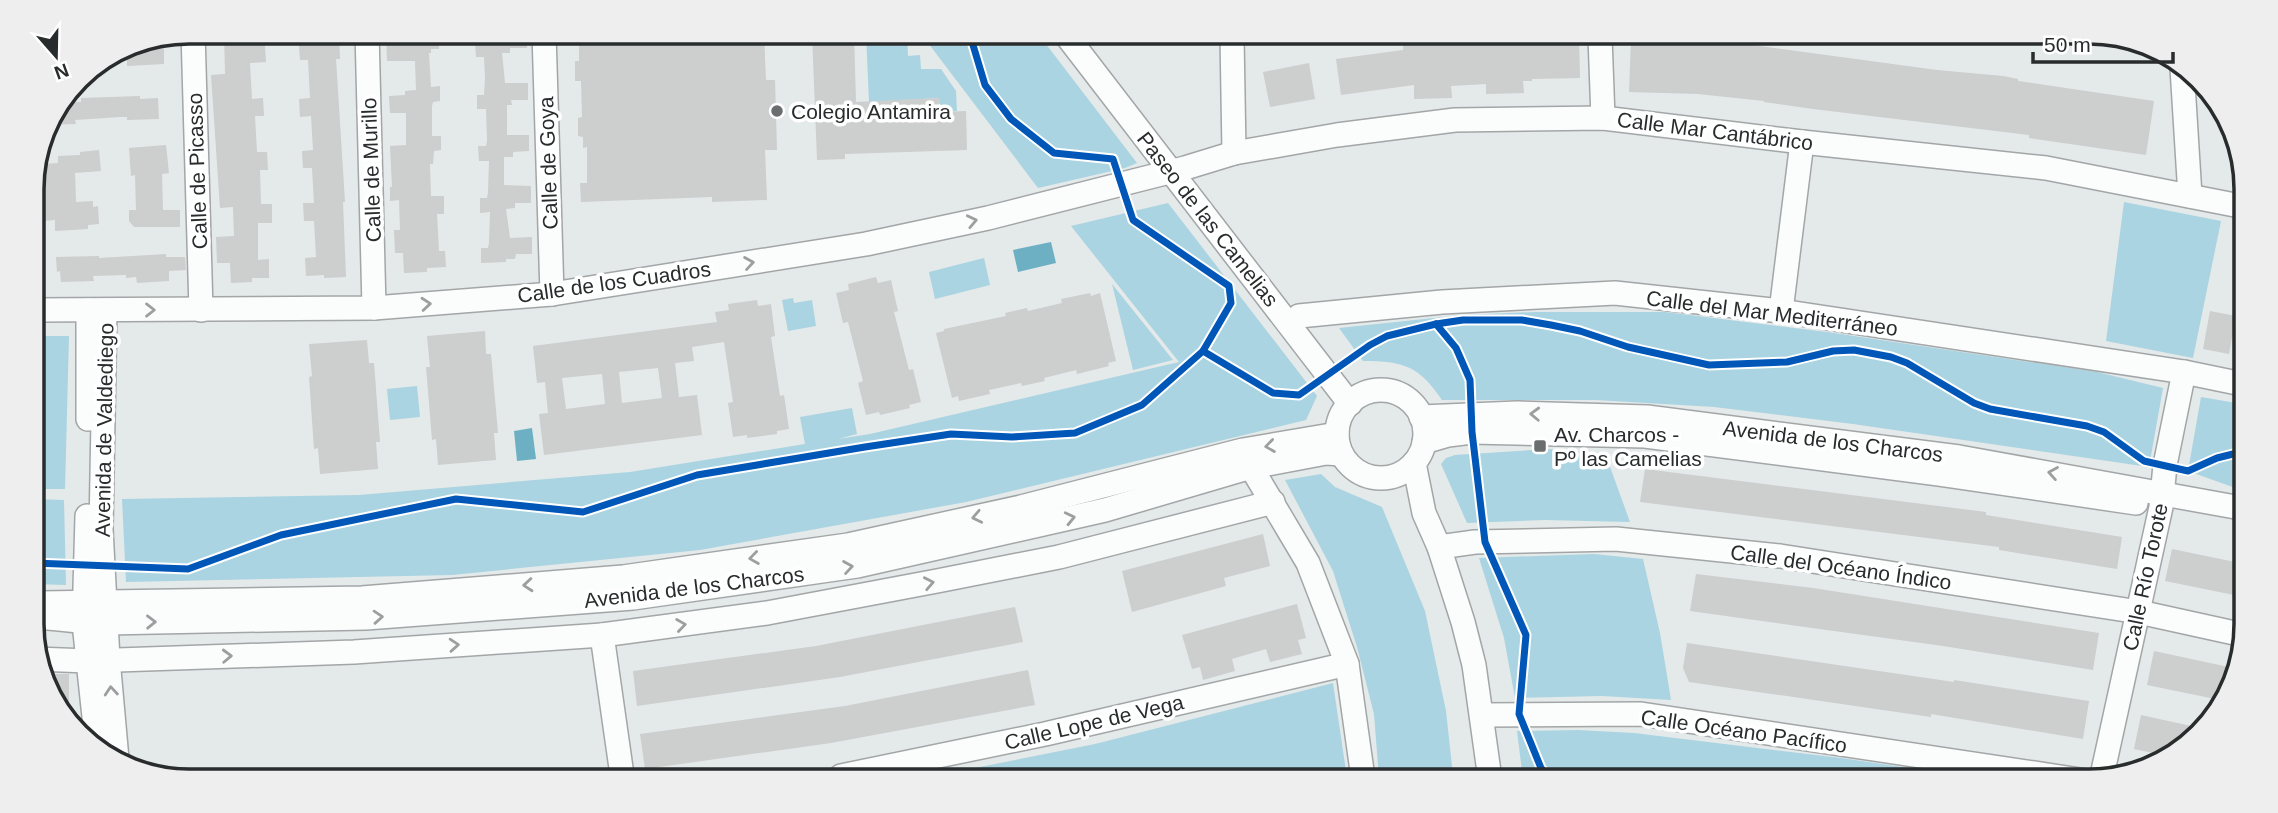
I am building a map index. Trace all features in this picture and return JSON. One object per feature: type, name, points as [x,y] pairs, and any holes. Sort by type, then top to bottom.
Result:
[{"type":"street","name":"Calle de Picasso","points":[[193,44],[201,310]]},
{"type":"street","name":"Calle de Murillo","points":[[367,44],[374,308]]},
{"type":"street","name":"Calle de Goya","points":[[544,44],[552,294]]},
{"type":"street","name":"Paseo de las Camelias","points":[[1074,44],[1299,316],[1355,399]]},
{"type":"street","name":"Paseo de las Camelias","points":[[1089,44],[1178,169],[1355,399]]},
{"type":"street","points":[[1232,44],[1234,152]]},
{"type":"street","points":[[1600,44],[1603,118]]},
{"type":"street","points":[[2183,78],[2190,196]]},
{"type":"street","name":"Calle Mar Cantábrico","points":[[1178,169],[1234,152],[1455,120],[1603,118],[2046,168],[2234,205]]},
{"type":"street","points":[[1781,311],[1802,142]]},
{"type":"street","name":"Calle de los Cuadros","points":[[44,310],[374,308],[552,294],[866,244],[988,218],[1178,169]]},
{"type":"street","name":"Calle del Mar Mediterráneo","points":[[1299,316],[1442,302],[1615,293],[1781,311],[2184,372],[2234,382]]},
{"type":"street","points":[[96,310],[88,448],[98,660],[97,736]]},
{"type":"street","name":"Calle Río Torote","points":[[2104,768],[2162,499],[2165,466],[2184,372]]},
{"type":"street","points":[[1419,453],[1406,470],[1389,478],[1360,473],[1349,465],[1339,444],[1341,416],[1355,399],[1381,390],[1407,399],[1421,417],[1419,453],[1424,513],[1439,547],[1463,621],[1483,715],[1489,769]]},
{"type":"street","name":"Avenida de los Charcos","points":[[1421,417],[1517,414],[1647,417],[1940,454],[2162,499],[2234,522]]},
{"type":"street","name":"Avenida de los Charcos","points":[[1419,453],[1448,435],[1472,432],[1644,436],[1939,474],[2234,507]]},
{"type":"street","name":"Avenida de los Charcos","points":[[44,617],[362,598],[623,577],[848,545],[1021,507],[1243,450],[1339,444]]},
{"type":"street","name":"Avenida de los Charcos","points":[[44,605],[96,613],[366,618],[633,598],[857,566],[1105,510],[1251,467],[1326,453],[1339,444]]},
{"type":"street","points":[[1251,467],[1308,562],[1347,664],[1362,769]]},
{"type":"street","points":[[1389,478],[1424,513]]},
{"type":"street","name":"Avenida de los Charcos","points":[[49,659],[354,652],[602,635],[767,613],[1059,557],[1273,502]]},
{"type":"street","name":"Calle del Océano Índico","points":[[1439,547],[1475,542],[1616,539],[1780,556],[2139,612],[2234,633]]},
{"type":"street","points":[[602,635],[621,769]]},
{"type":"street","points":[[98,660],[115,749]]},
{"type":"street","name":"Calle Lope de Vega","points":[[875,769],[1045,734],[1347,664]]},
{"type":"street","name":"Calle Océano Pacífico","points":[[1483,715],[1641,715],[2006,769]]},
{"type":"shaded area","points":[[866,44],[907,44],[908,56],[920,55],[921,69],[941,69],[956,91],[957,111],[940,112],[939,98],[869,102]]},
{"type":"shaded area","points":[[929,44],[1046,44],[1137,163],[1038,188]]},
{"type":"shaded area","points":[[2124,202],[2221,221],[2193,358],[2106,341]]},
{"type":"shaded area","points":[[1168,203],[1317,396],[1306,420],[966,502],[700,550],[452,575],[126,582],[122,499],[359,495],[630,472],[805,444],[800,417],[852,408],[857,434],[838,439],[870,434],[1179,362],[1071,226]]},
{"type":"shaded area","points":[[1051,242],[1056,263],[1018,272],[1013,250]]},
{"type":"shaded area","points":[[984,258],[990,285],[935,299],[929,272]]},
{"type":"shaded area","points":[[1112,284],[1173,360],[1133,370]]},
{"type":"shaded area","points":[[793,298],[794,303],[812,300],[816,326],[788,331],[782,300]]},
{"type":"shaded area","points":[[1665,312],[1827,332],[2097,372],[2163,388],[2149,467],[1853,424],[1714,407],[1596,400],[1442,400],[1426,380],[1409,368],[1389,362],[1363,361],[1339,328],[1462,315]]},
{"type":"shaded area","points":[[44,336],[69,336],[65,489],[44,489]]},
{"type":"shaded area","points":[[417,386],[420,417],[390,420],[387,389]]},
{"type":"shaded area","points":[[2201,397],[2234,403],[2234,487],[2188,471]]},
{"type":"shaded area","points":[[532,428],[536,459],[517,461],[514,431]]},
{"type":"shaded area","points":[[1548,449],[1605,453],[1630,522],[1545,520],[1467,523],[1441,464],[1446,458],[1455,455]]},
{"type":"shaded area","points":[[1321,474],[1335,487],[1382,507],[1425,611],[1446,711],[1452,769],[1378,769],[1374,714],[1357,647],[1333,571],[1285,480]]},
{"type":"shaded area","points":[[44,499],[64,500],[66,585],[44,584]]},
{"type":"shaded area","points":[[1594,554],[1643,559],[1660,633],[1671,700],[1602,696],[1515,698],[1504,638],[1479,558]]},
{"type":"shaded area","points":[[1333,683],[1346,769],[970,769],[1095,744]]},
{"type":"shaded area","points":[[1517,731],[1634,733],[1916,769],[1522,769]]},
{"type":"building","points":[[224,44],[265,44],[266,62],[250,63],[252,99],[263,98],[264,116],[255,116],[257,152],[267,152],[268,170],[260,170],[261,204],[272,204],[272,223],[258,223],[258,260],[269,259],[269,278],[252,278],[252,282],[231,283],[230,263],[217,263],[216,237],[234,236],[233,207],[220,208],[211,75],[225,74]]},
{"type":"building","points":[[299,44],[339,44],[340,59],[336,59],[345,202],[346,277],[306,276],[305,258],[316,257],[314,221],[304,221],[303,203],[314,203],[312,168],[303,168],[302,151],[313,150],[311,116],[300,117],[299,99],[310,98],[308,60],[300,60]]},
{"type":"building","points":[[386,44],[439,44],[439,49],[431,49],[429,53],[431,87],[440,86],[440,101],[433,102],[432,106],[432,136],[441,136],[441,150],[434,151],[433,164],[430,164],[431,196],[444,196],[444,214],[437,214],[439,251],[445,251],[446,267],[427,268],[427,272],[404,273],[403,253],[395,253],[394,230],[400,230],[399,200],[390,201],[390,146],[406,145],[406,113],[390,113],[389,96],[405,95],[405,91],[416,90],[415,61],[387,61]]},
{"type":"building","points":[[475,44],[527,44],[527,48],[510,48],[510,53],[502,53],[505,83],[528,83],[528,100],[511,100],[512,105],[507,105],[507,135],[529,135],[529,151],[513,152],[513,157],[504,157],[504,185],[531,186],[531,203],[515,203],[515,208],[506,209],[510,238],[532,237],[532,254],[516,254],[515,259],[506,259],[506,262],[481,263],[481,248],[488,248],[489,243],[490,212],[480,213],[480,198],[487,198],[489,161],[479,161],[478,146],[486,146],[487,141],[486,109],[477,109],[477,95],[484,95],[484,57],[476,57]]},
{"type":"building","points":[[579,44],[764,44],[766,80],[775,80],[777,150],[765,150],[767,200],[712,202],[712,197],[581,202],[580,183],[587,183],[587,147],[583,148],[583,137],[578,136],[578,118],[582,117],[581,81],[575,81],[575,61],[579,61]]},
{"type":"building","points":[[812,44],[854,44],[856,102],[939,98],[940,112],[966,111],[967,150],[845,154],[845,159],[817,160]]},
{"type":"building","points":[[1579,44],[1580,78],[1523,81],[1524,93],[1486,94],[1486,84],[1451,86],[1452,98],[1414,99],[1414,85],[1341,95],[1336,59],[1403,50],[1403,45]]},
{"type":"building","points":[[1631,44],[1735,44],[2003,76],[2018,81],[2154,101],[2146,155],[2029,138],[2029,135],[1764,101],[1698,94],[1629,92]]},
{"type":"building","points":[[164,46],[164,64],[127,66],[127,58],[142,51]]},
{"type":"building","points":[[1309,63],[1315,99],[1270,107],[1263,72]]},
{"type":"building","points":[[81,98],[158,98],[159,119],[127,120],[127,117],[120,117],[75,120],[76,124],[59,125],[68,108],[73,102],[81,102]]},
{"type":"building","points":[[166,145],[169,173],[162,174],[163,210],[180,210],[180,227],[134,227],[129,221],[129,210],[136,210],[135,175],[131,176],[129,148]]},
{"type":"building","points":[[99,150],[101,171],[75,173],[76,202],[93,201],[93,207],[98,206],[99,224],[88,225],[88,229],[55,231],[55,220],[44,221],[46,164],[58,163],[58,156],[80,155],[80,152]]},
{"type":"building","points":[[166,254],[166,257],[185,257],[186,270],[169,271],[169,281],[137,283],[136,277],[126,278],[126,275],[93,276],[94,281],[61,282],[60,271],[57,272],[56,257],[99,258]]},
{"type":"building","points":[[876,277],[878,283],[891,280],[898,311],[894,312],[909,370],[913,369],[921,402],[909,405],[910,408],[880,415],[879,412],[866,415],[858,383],[863,381],[848,322],[843,323],[836,293],[849,290],[848,284]]},
{"type":"building","points":[[1090,293],[1091,296],[1100,293],[1116,361],[1108,363],[1109,366],[1077,374],[1076,370],[1044,378],[1045,381],[989,390],[990,394],[959,401],[958,396],[952,398],[936,333],[1006,316],[1005,313],[1062,303],[1061,299]]},
{"type":"building","points":[[757,300],[758,306],[771,304],[775,336],[771,337],[780,396],[784,395],[789,429],[777,431],[777,434],[733,437],[728,403],[733,402],[724,342],[692,347],[694,361],[675,363],[679,397],[697,395],[702,435],[544,455],[539,414],[548,413],[545,382],[537,383],[533,346],[717,322],[715,312],[729,310],[728,304]],"holes":[[[658,368],[662,398],[622,403],[619,372]],[[602,374],[605,404],[566,409],[562,378]]]},
{"type":"building","points":[[2210,311],[2234,316],[2229,354],[2203,349]]},
{"type":"building","points":[[485,331],[486,354],[491,354],[498,433],[494,433],[496,460],[438,465],[436,439],[432,440],[426,367],[430,367],[427,336]]},
{"type":"building","points":[[367,340],[369,363],[374,363],[380,442],[376,442],[378,469],[320,474],[318,448],[314,449],[309,344]]},
{"type":"building","points":[[1645,469],[1986,512],[1986,515],[2122,537],[2117,569],[1999,550],[1999,547],[1640,502]]},
{"type":"building","points":[[1263,534],[1270,566],[1224,578],[1226,586],[1132,612],[1122,571]]},
{"type":"building","points":[[2172,549],[2234,562],[2234,595],[2165,581]]},
{"type":"building","points":[[1696,574],[1813,588],[2099,633],[2093,670],[1690,611]]},
{"type":"building","points":[[1297,604],[1306,638],[1298,640],[1302,654],[1270,662],[1266,649],[1232,659],[1235,671],[1203,680],[1200,667],[1192,669],[1182,635]]},
{"type":"building","points":[[1015,607],[1023,642],[840,677],[637,706],[633,671],[816,646]]},
{"type":"building","points":[[1687,643],[2089,701],[2083,739],[1931,714],[1931,717],[1689,682],[1683,668]]},
{"type":"building","points":[[2154,651],[2228,667],[2213,699],[2147,685]]},
{"type":"building","points":[[1028,670],[1035,705],[831,743],[645,769],[640,734],[845,706]]},
{"type":"building","points":[[52,674],[69,674],[69,706]]},
{"type":"building","points":[[2141,715],[2192,726],[2170,745],[2154,753],[2134,749]]},
{"type":"cycle path","points":[[44,563],[188,569],[281,535],[456,499],[583,512],[697,475],[951,434],[1012,437],[1075,433],[1142,405],[1203,351],[1231,303],[1229,286],[1133,220],[1113,159],[1054,153],[1011,119],[985,85],[973,44]]},
{"type":"cycle path","points":[[1203,351],[1273,393],[1299,395],[1387,336],[1463,320],[1522,320],[1551,325],[1580,331],[1628,347],[1709,365],[1787,362],[1833,351],[1854,350],[1907,363],[1974,403],[1990,409],[2087,426],[2104,432],[2144,461],[2188,471],[2234,454]]},
{"type":"cycle path","points":[[1436,324],[1456,348],[1470,380],[1472,432],[1485,542],[1526,635],[1519,714],[1542,769]]},
{"type":"place","name":"Colegio Antamira","points":[[777,111]]},
{"type":"place","name":"Av. Charcos - Pº las Camelias","points":[[1540,446]]}]
